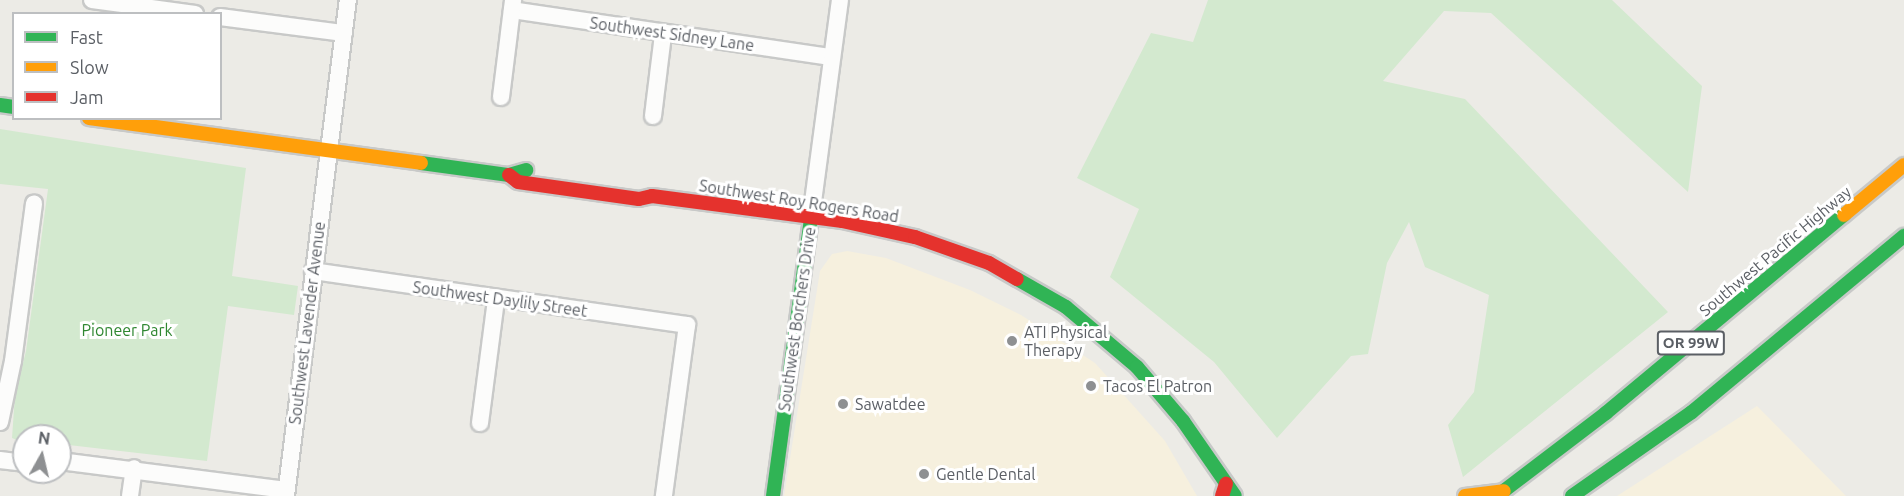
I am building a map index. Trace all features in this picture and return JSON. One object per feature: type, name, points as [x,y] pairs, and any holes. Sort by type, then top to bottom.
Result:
[{"type":"main road","name":"Southwest Roy Rogers Road","points":[[104,120],[509,175],[522,170],[581,178],[640,187],[652,195],[811,217],[915,237],[952,249],[1027,282],[1066,307],[1117,348],[1158,390],[1224,490],[1235,496]]},
{"type":"main road","name":"Southwest Pacific Highway","points":[[1501,493],[1606,413],[1904,165]]},
{"type":"main road","name":"Southwest Borchers Drive","points":[[773,496],[811,217]]},
{"type":"main road","name":"OR 99W","points":[[1572,496],[1692,412],[1904,236]]},
{"type":"main road","points":[[1465,496],[1501,493]]},
{"type":"street","points":[[92,0],[180,12]]},
{"type":"street","name":"Southwest Lavender Avenue","points":[[286,493],[348,0]]},
{"type":"street","name":"Southwest Borchers Drive","points":[[811,217],[840,0]]},
{"type":"street","points":[[501,97],[513,5]]},
{"type":"street","name":"Southwest Sidney Lane","points":[[513,5],[663,34],[832,57]]},
{"type":"street","points":[[222,17],[344,33]]},
{"type":"street","points":[[653,116],[663,34]]},
{"type":"street","points":[[0,422],[13,361],[34,203]]},
{"type":"street","name":"Southwest Daylily Street","points":[[313,271],[687,325],[664,496]]},
{"type":"street","points":[[480,423],[496,299]]},
{"type":"street","points":[[72,462],[134,468],[286,493]]},
{"type":"street","points":[[130,496],[134,468]]},
{"type":"shaded area","points":[[847,251],[886,258],[970,290],[1021,315],[1095,363],[1165,441],[1197,496],[784,496],[820,271],[832,254]]},
{"type":"shaded area","points":[[1757,406],[1846,496],[1617,496]]},
{"type":"green space","points":[[1208,0],[1612,0],[1702,86],[1688,192],[1491,13],[1444,11],[1383,81],[1465,99],[1668,312],[1463,477],[1448,425],[1474,392],[1489,295],[1425,267],[1409,222],[1387,263],[1368,354],[1351,356],[1277,438],[1214,362],[1110,277],[1139,209],[1077,178],[1151,33],[1193,42]]},
{"type":"green space","name":"Pioneer Park","points":[[0,129],[246,168],[232,276],[298,286],[294,315],[228,306],[207,461],[72,445],[72,424],[13,424],[15,395],[26,351],[48,189],[0,184]]},
{"type":"traffic: fast","points":[[0,105],[12,107]]},
{"type":"traffic: fast","points":[[421,163],[509,175],[526,170]]},
{"type":"traffic: fast","points":[[1497,496],[1606,413],[1844,215]]},
{"type":"traffic: fast","points":[[773,496],[811,217]]},
{"type":"traffic: fast","points":[[1572,496],[1692,412],[1904,236]]},
{"type":"traffic: fast","points":[[1017,279],[1066,307],[1137,367],[1183,421],[1235,496]]},
{"type":"traffic: slow","points":[[104,120],[421,163]]},
{"type":"traffic: slow","points":[[1844,215],[1904,165]]},
{"type":"traffic: slow","points":[[1465,496],[1504,491]]},
{"type":"traffic: jam","points":[[509,175],[518,182],[639,199],[652,196],[842,221],[915,237],[989,263],[1017,279]]},
{"type":"traffic: jam","points":[[1222,496],[1226,484]]},
{"type":"place","name":"ATI Physical Therapy","points":[[1012,341]]},
{"type":"place","name":"Tacos El Patron","points":[[1091,386]]},
{"type":"place","name":"Sawatdee","points":[[843,404]]},
{"type":"place","name":"Gentle Dental","points":[[924,474]]}]
